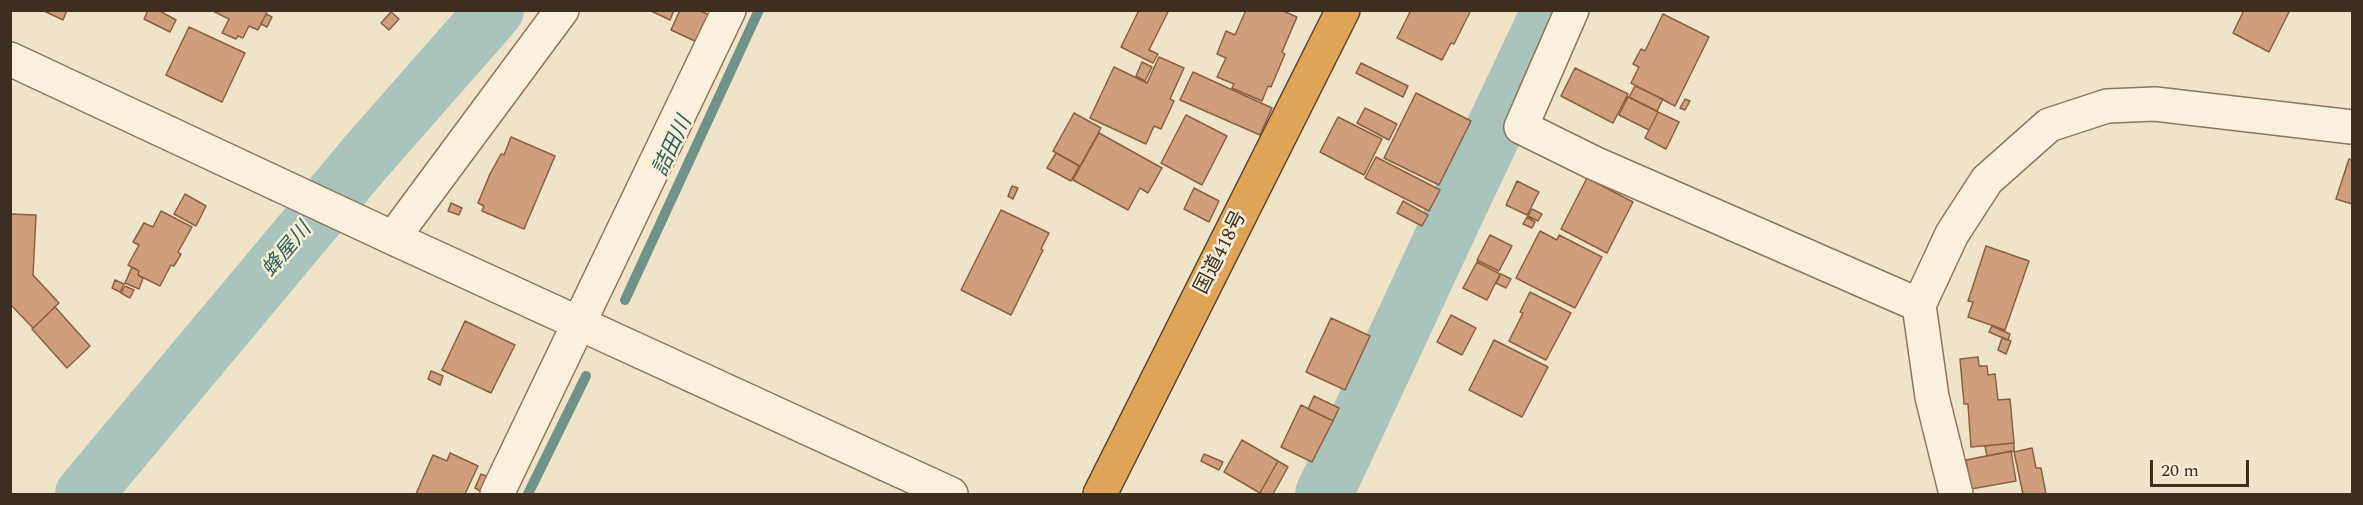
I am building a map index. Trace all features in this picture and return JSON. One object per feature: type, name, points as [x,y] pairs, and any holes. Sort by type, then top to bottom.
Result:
[{"type":"highway","name":"国道418号","points":[[1100,495],[1343,10]]},
{"type":"street","points":[[384,233],[562,10]]},
{"type":"street","points":[[497,495],[729,10]]},
{"type":"street","points":[[1572,10],[1521,127],[1594,163],[1918,305]]},
{"type":"street","points":[[10,59],[951,495]]},
{"type":"street","points":[[1956,495],[1932,397],[1918,305],[1952,234],[1987,180],[2049,125],[2107,105],[2155,104],[2352,127]]},
{"type":"building","points":[[42,10],[67,10],[63,20]]},
{"type":"building","points":[[148,10],[158,10],[176,20],[170,32],[144,19]]},
{"type":"building","points":[[211,10],[268,10],[258,30],[249,26],[243,38],[238,36],[236,39],[222,33],[229,19]]},
{"type":"building","points":[[649,10],[674,10],[670,20]]},
{"type":"building","points":[[680,10],[698,10],[709,15],[697,42],[671,30]]},
{"type":"building","points":[[1139,10],[1169,10],[1149,50],[1158,54],[1153,63],[1121,47]]},
{"type":"building","points":[[1246,10],[1281,10],[1297,17],[1282,52],[1285,54],[1271,87],[1268,86],[1262,101],[1232,88],[1234,84],[1217,77],[1226,58],[1217,54],[1226,31],[1235,35]]},
{"type":"building","points":[[1411,10],[1471,10],[1454,44],[1451,43],[1442,60],[1397,38]]},
{"type":"building","points":[[2244,10],[2290,10],[2269,52],[2233,33]]},
{"type":"building","points":[[391,12],[399,19],[389,30],[381,23]]},
{"type":"building","points":[[266,14],[272,17],[267,27],[261,24]]},
{"type":"building","points":[[1663,14],[1709,37],[1675,106],[1631,83],[1639,67],[1633,64],[1641,49],[1645,51]]},
{"type":"building","points":[[189,27],[245,53],[222,102],[166,75]]},
{"type":"building","points":[[1159,57],[1184,68],[1170,99],[1174,101],[1161,129],[1154,126],[1146,144],[1090,118],[1114,67],[1147,83]]},
{"type":"building","points":[[1142,62],[1152,67],[1145,81],[1136,76]]},
{"type":"building","points":[[1361,63],[1408,86],[1403,97],[1356,73]]},
{"type":"building","points":[[1575,68],[1628,94],[1613,123],[1561,96]]},
{"type":"building","points":[[1193,72],[1272,108],[1260,135],[1180,100]]},
{"type":"building","points":[[1635,86],[1663,99],[1657,111],[1629,97]]},
{"type":"building","points":[[1416,93],[1471,121],[1439,185],[1384,158]]},
{"type":"building","points":[[1628,97],[1658,112],[1649,130],[1619,115]]},
{"type":"building","points":[[1685,99],[1690,101],[1685,110],[1680,108]]},
{"type":"building","points":[[1365,108],[1397,124],[1389,140],[1357,123]]},
{"type":"building","points":[[1658,112],[1679,122],[1666,149],[1645,138]]},
{"type":"building","points":[[1074,113],[1101,128],[1080,166],[1053,151]]},
{"type":"building","points":[[1186,115],[1227,136],[1202,185],[1161,163]]},
{"type":"building","points":[[1338,117],[1382,139],[1364,175],[1320,152]]},
{"type":"building","points":[[1099,133],[1162,168],[1148,193],[1140,188],[1128,210],[1073,180]]},
{"type":"building","points":[[511,137],[555,156],[524,229],[482,211],[484,206],[478,203],[490,174],[501,154],[504,155]]},
{"type":"building","points":[[1056,153],[1079,166],[1071,181],[1047,168]]},
{"type":"building","points":[[1376,157],[1440,190],[1429,211],[1365,178]]},
{"type":"building","points":[[2349,159],[2352,160],[2352,204],[2336,199]]},
{"type":"building","points":[[1587,178],[1633,202],[1607,253],[1561,229]]},
{"type":"building","points":[[1517,181],[1539,192],[1527,215],[1506,205]]},
{"type":"building","points":[[1012,186],[1018,188],[1013,199],[1008,196]]},
{"type":"building","points":[[1194,188],[1219,201],[1209,222],[1184,209]]},
{"type":"building","points":[[185,194],[206,206],[196,226],[174,214]]},
{"type":"building","points":[[1403,201],[1428,215],[1422,226],[1397,213]]},
{"type":"building","points":[[451,203],[462,208],[459,215],[448,211]]},
{"type":"building","points":[[1532,209],[1542,214],[1538,221],[1528,216]]},
{"type":"building","points":[[1001,210],[1049,233],[1011,315],[961,290]]},
{"type":"building","points":[[161,211],[192,227],[178,252],[181,254],[174,266],[171,265],[160,286],[138,275],[139,271],[128,265],[139,245],[133,242],[144,223],[153,227]]},
{"type":"building","points":[[10,214],[36,215],[33,275],[59,303],[33,328],[10,304]]},
{"type":"building","points":[[1527,217],[1535,222],[1532,228],[1523,224]]},
{"type":"building","points":[[1540,231],[1557,240],[1559,235],[1602,257],[1575,308],[1516,278]]},
{"type":"building","points":[[1490,235],[1512,246],[1499,271],[1477,260]]},
{"type":"building","points":[[1986,246],[2029,261],[2005,330],[1968,317],[1973,302],[1968,301]]},
{"type":"building","points":[[1477,262],[1500,274],[1487,300],[1463,288]]},
{"type":"building","points":[[132,267],[139,271],[138,275],[143,278],[139,289],[125,283]]},
{"type":"building","points":[[1501,274],[1511,279],[1506,288],[1496,283]]},
{"type":"building","points":[[115,280],[124,284],[120,292],[112,288]]},
{"type":"building","points":[[125,286],[134,290],[130,298],[121,293]]},
{"type":"building","points":[[1530,292],[1571,313],[1546,360],[1509,341],[1523,313],[1520,312]]},
{"type":"building","points":[[55,307],[90,346],[67,368],[32,329]]},
{"type":"building","points":[[1451,315],[1476,328],[1462,355],[1437,342]]},
{"type":"building","points":[[1331,318],[1370,336],[1345,390],[1306,372]]},
{"type":"building","points":[[465,321],[515,345],[491,393],[442,370]]},
{"type":"building","points":[[1992,326],[2010,334],[2008,340],[1989,332]]},
{"type":"building","points":[[2002,338],[2011,341],[2006,354],[1998,350]]},
{"type":"building","points":[[1494,340],[1548,367],[1522,417],[1469,390]]},
{"type":"building","points":[[1978,357],[1979,366],[1987,366],[1988,375],[1995,374],[1998,400],[2010,399],[2014,443],[1971,447],[1968,404],[1964,404],[1960,359]]},
{"type":"building","points":[[431,371],[443,376],[440,385],[428,379]]},
{"type":"building","points":[[1314,396],[1339,408],[1333,421],[1308,409]]},
{"type":"building","points":[[1301,405],[1333,421],[1312,462],[1281,447]]},
{"type":"building","points":[[1242,440],[1278,461],[1260,493],[1224,472]]},
{"type":"building","points":[[2014,443],[2014,451],[1987,456],[1985,446]]},
{"type":"building","points":[[2032,448],[2036,468],[2041,468],[2046,494],[2023,494],[2014,452]]},
{"type":"building","points":[[2011,451],[2016,481],[1971,489],[1966,460]]},
{"type":"building","points":[[450,453],[478,466],[465,494],[416,494],[433,455],[447,461]]},
{"type":"building","points":[[1204,454],[1223,462],[1219,470],[1201,461]]},
{"type":"building","points":[[1278,461],[1288,467],[1273,494],[1260,493]]},
{"type":"building","points":[[481,474],[489,477],[482,492],[475,488]]},
{"type":"waterway","name":"蜂屋川","points":[[84,494],[365,158],[495,10]]},
{"type":"waterway","name":"詰田川","points":[[625,300],[759,10]]},
{"type":"waterway","points":[[1324,494],[1551,10]]},
{"type":"waterway","name":"詰田川","points":[[528,494],[586,376]]}]
